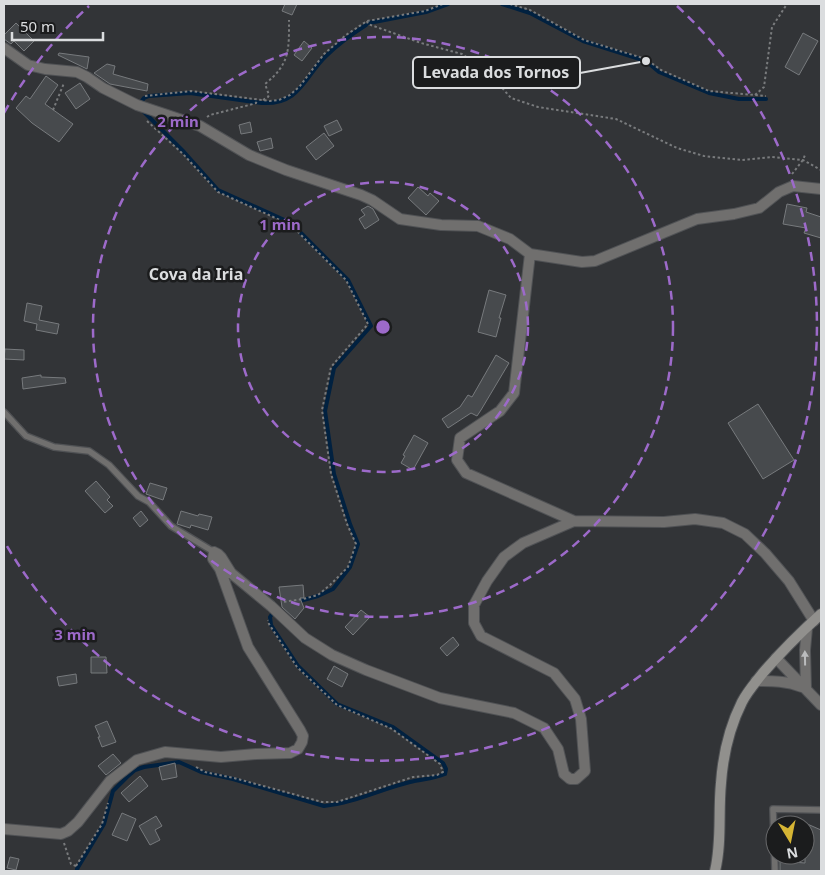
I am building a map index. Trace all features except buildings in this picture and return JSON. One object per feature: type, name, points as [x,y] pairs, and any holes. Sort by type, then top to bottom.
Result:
[{"type":"main road","points":[[715,871],[719,849],[720,785],[730,731],[742,702],[756,681],[776,658],[814,621]]},
{"type":"street","points":[[4,48],[28,65],[45,69],[77,72],[137,105],[200,126],[248,155],[361,195],[400,218],[441,225],[478,226],[510,239],[530,254],[582,262],[595,261],[697,219],[734,214],[759,208],[779,192],[793,186],[821,189]]},
{"type":"street","points":[[530,254],[514,393],[500,411],[460,438],[456,460],[466,473],[574,521],[655,522],[695,519],[723,523],[744,534],[765,553],[789,581],[814,621],[805,650],[806,688]]},
{"type":"street","points":[[4,829],[61,834],[68,831],[78,822],[110,781],[137,760],[165,752],[221,757],[290,753],[298,749],[303,736],[248,647],[220,570],[213,559],[214,552],[221,557],[230,573],[271,606],[305,638],[332,655],[440,698],[514,713],[544,728],[558,749],[564,774],[570,780],[576,779],[585,771],[585,763],[581,718],[575,699],[554,673],[481,636],[474,623],[474,605],[487,581],[504,557],[523,543],[574,521]]},
{"type":"street","points":[[776,658],[821,705]]},
{"type":"street","points":[[756,681],[783,681],[806,688]]},
{"type":"lane","points":[[4,412],[26,436],[54,447],[89,451],[109,465],[138,496],[149,502],[171,526],[214,552]]},
{"type":"lane","points":[[775,871],[773,809],[821,810]]},
{"type":"path","points":[[200,126],[210,116],[256,101],[279,100],[290,95],[300,86],[324,54],[346,35],[367,21],[426,11],[443,4]]},
{"type":"path","points":[[510,4],[530,10],[584,40],[646,59],[661,70],[709,91],[766,96]]},
{"type":"path","points":[[755,95],[764,87],[772,27],[787,4]]},
{"type":"path","points":[[263,100],[269,95],[265,84],[274,77],[286,59],[289,47],[289,20]]},
{"type":"path","points":[[367,21],[368,24],[377,28],[462,54],[488,72],[511,98],[538,107],[616,119],[677,148],[704,156],[742,160],[772,157],[803,160],[821,170]]},
{"type":"path","points":[[53,110],[69,71]]},
{"type":"path","points":[[137,105],[142,96],[149,94],[191,91],[256,101]]},
{"type":"path","points":[[148,121],[183,154],[218,192],[291,225],[346,280],[368,324],[331,366],[322,410],[330,474],[356,544],[348,567],[330,585],[318,595],[271,606],[268,617],[269,624],[297,667],[337,705],[392,729],[440,764],[443,772],[437,775],[413,778],[337,802],[322,802],[205,772],[200,769]]},
{"type":"path","points":[[793,186],[786,182],[803,160],[804,155]]},
{"type":"path","points":[[61,834],[71,864],[76,867],[102,824],[109,798]]},
{"type":"waterway","points":[[369,23],[426,12],[448,4]]},
{"type":"waterway","points":[[502,4],[530,13],[583,41],[646,61],[659,72],[709,93],[739,99],[766,99]]},
{"type":"waterway","points":[[141,102],[149,96],[190,93],[262,103],[285,99],[293,95],[318,64],[345,39],[366,25]]},
{"type":"waterway","points":[[143,111],[184,152],[218,190],[291,223],[348,280],[371,326],[334,368],[325,411],[334,474],[358,544],[350,567],[333,589],[318,596],[296,602]]},
{"type":"waterway","points":[[77,869],[104,824],[113,791],[135,770],[144,767],[179,762],[201,772],[233,779],[324,806],[346,802],[399,785],[445,774],[446,769],[443,763],[393,727],[337,704],[298,666],[271,625],[270,617],[272,614]]},
{"type":"place","name":"Levada dos Tornos","points":[[646,61]]},
{"type":"district","name":"Cova da Iria","points":[[196,274]]}]
